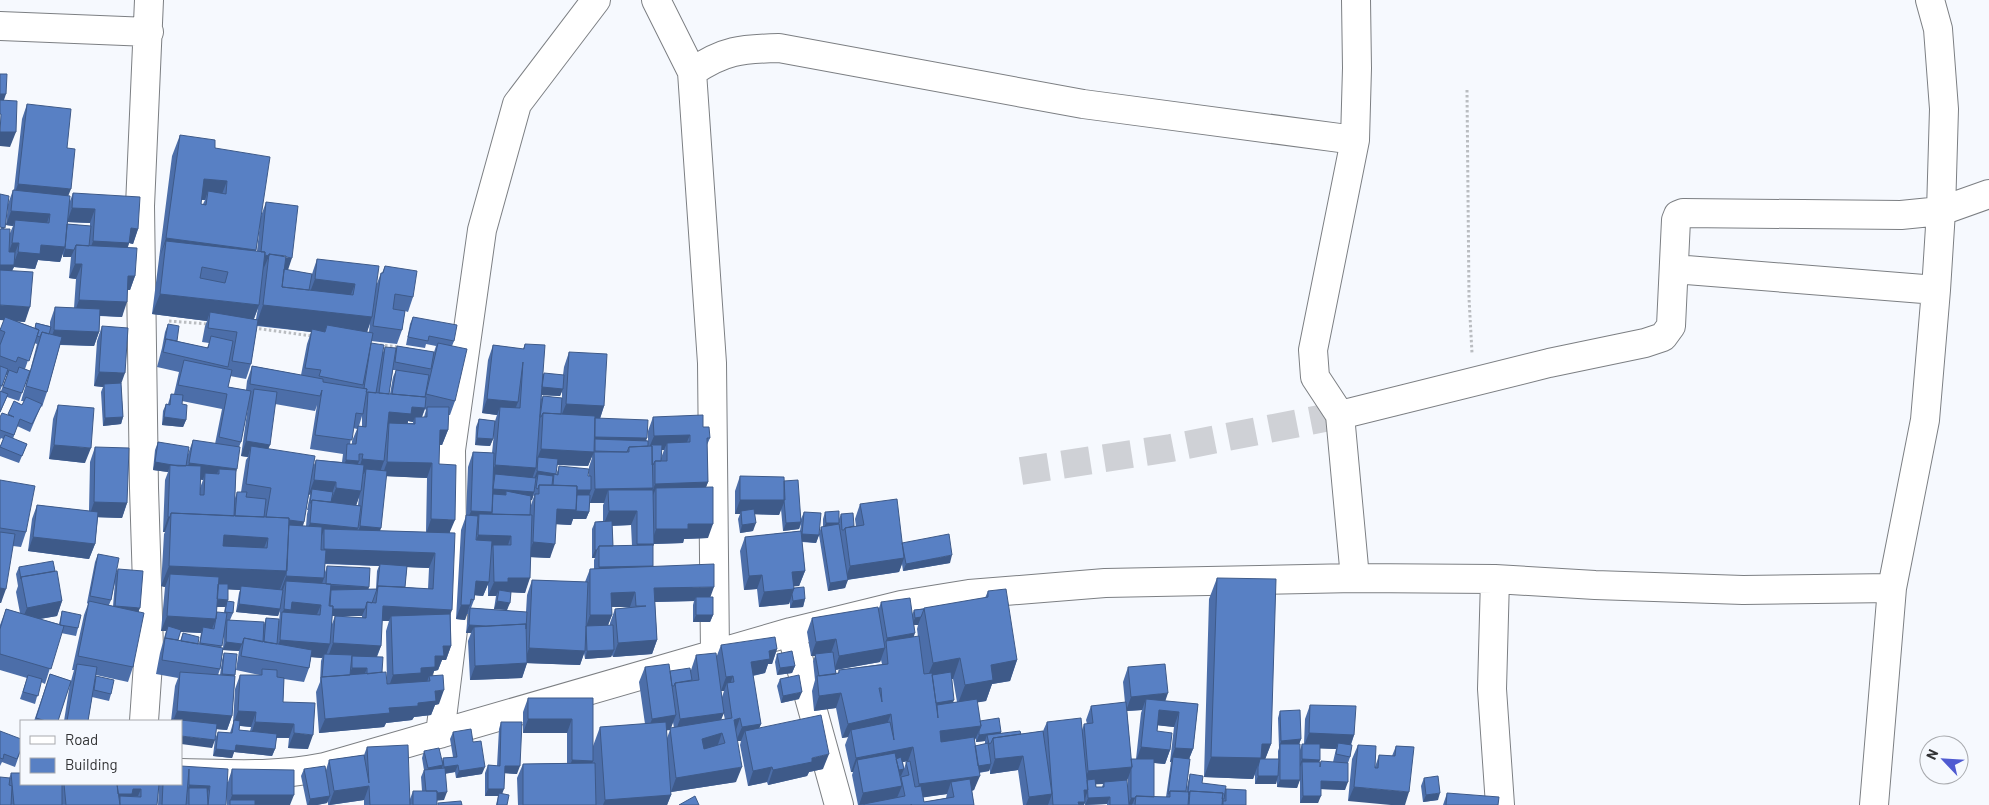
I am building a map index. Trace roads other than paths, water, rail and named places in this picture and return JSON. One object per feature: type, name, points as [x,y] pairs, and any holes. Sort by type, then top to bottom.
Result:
[{"type":"street","points":[[144,720],[149,649],[140,206],[149,0]]},
{"type":"street","points":[[440,734],[453,630],[451,450],[482,230],[518,104],[596,0]]},
{"type":"street","points":[[656,0],[692,72],[712,363],[715,654]]},
{"type":"street","points":[[1355,578],[1340,415],[1315,377],[1313,350],[1355,140],[1356,0]]},
{"type":"street","points":[[1874,805],[1892,588],[1925,420],[1936,290],[1944,110],[1938,29],[1930,0]]},
{"type":"street","points":[[0,26],[149,32]]},
{"type":"street","points":[[692,72],[713,58],[745,49],[779,48],[1084,104],[1355,140]]},
{"type":"street","points":[[1340,415],[1473,382],[1636,345],[1663,336],[1671,326],[1676,220],[1678,215],[1683,213],[1901,215],[1941,211],[1989,194]]},
{"type":"street","points":[[1674,269],[1936,290]]},
{"type":"street","points":[[182,773],[261,776],[290,774],[325,767],[791,632],[901,605],[969,594],[1105,583],[1355,578],[1495,579],[1595,585],[1743,590],[1892,588]]},
{"type":"street","points":[[1495,579],[1492,689],[1500,805]]},
{"type":"street","points":[[791,632],[839,805]]},
{"type":"tunnel","points":[[1021,471],[1171,448],[1340,415]]}]
